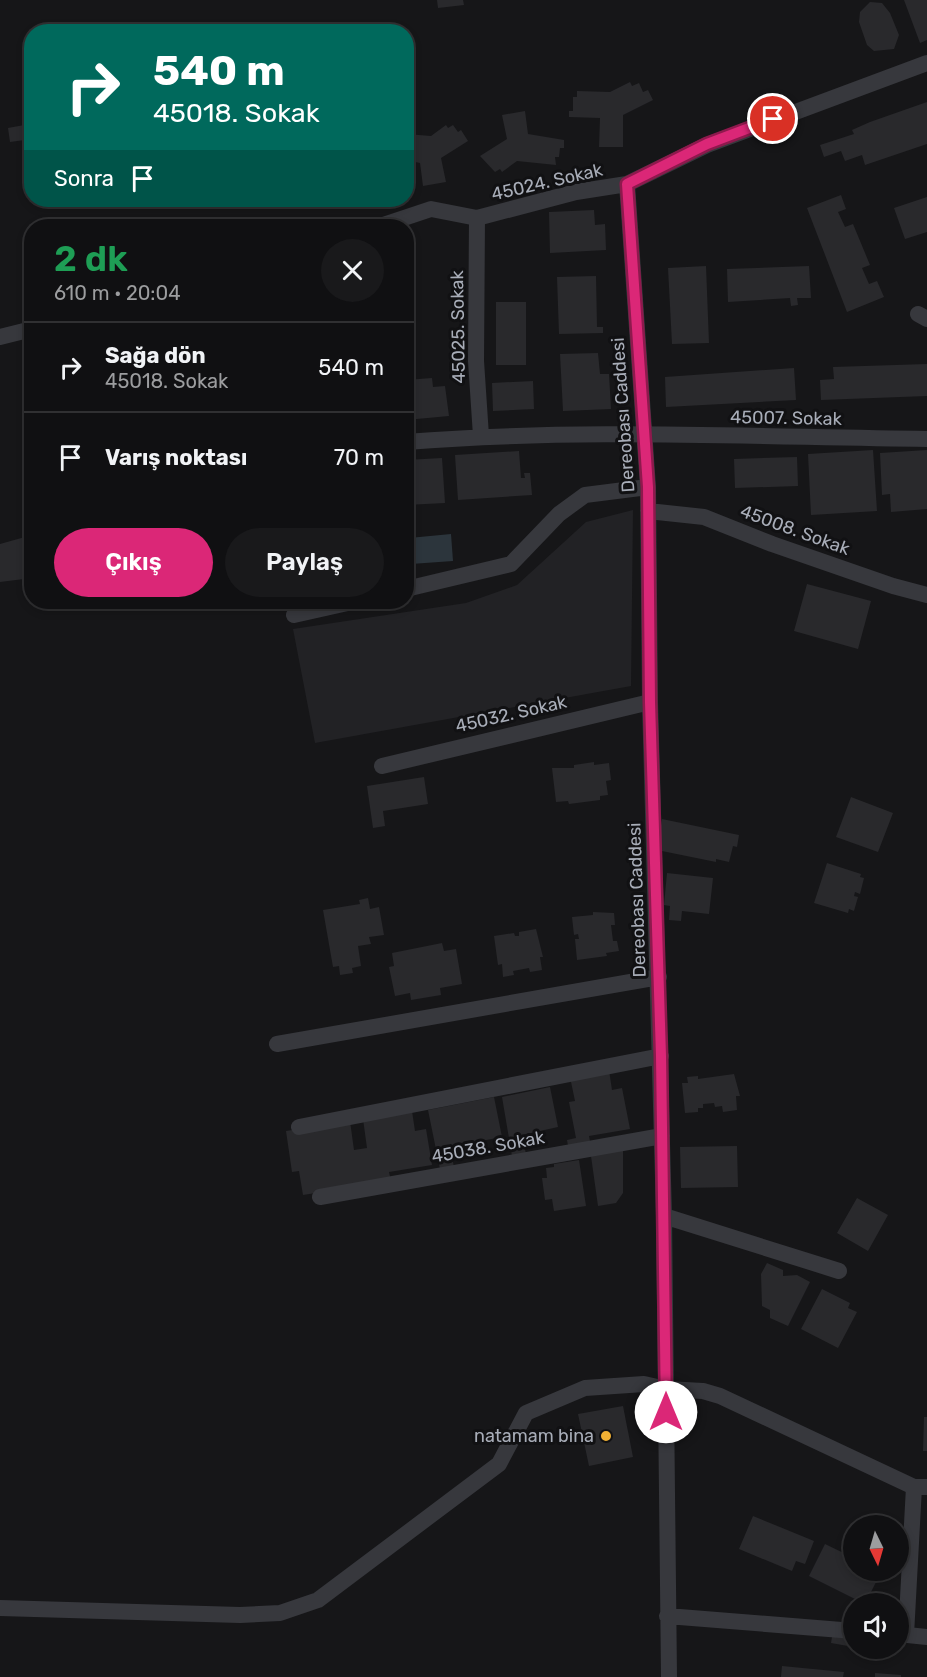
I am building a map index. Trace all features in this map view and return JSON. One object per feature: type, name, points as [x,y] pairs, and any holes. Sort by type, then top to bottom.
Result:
[{"type":"street","name":"45024. Sokak","points":[[477,218],[576,192],[627,184],[707,144],[927,63]]},
{"type":"street","name":"Dereobası Caddesi","points":[[627,184],[648,487],[650,702],[664,1215],[669,1677]]},
{"type":"street","points":[[401,219],[431,209],[477,218]]},
{"type":"street","name":"45025. Sokak","points":[[477,218],[476,361],[481,436]]},
{"type":"street","points":[[0,337],[24,331]]},
{"type":"street","points":[[414,441],[481,436],[645,435]]},
{"type":"street","name":"45007. Sokak","points":[[645,435],[927,439]]},
{"type":"street","points":[[414,587],[511,564],[559,514],[585,495],[648,487]]},
{"type":"street","name":"45008. Sokak","points":[[648,511],[704,517],[783,548],[893,586],[927,595]]},
{"type":"street","points":[[294,615],[321,609]]},
{"type":"street","name":"45032. Sokak","points":[[382,766],[650,702]]},
{"type":"street","points":[[277,1044],[659,976]]},
{"type":"street","points":[[299,1127],[661,1056]]},
{"type":"street","name":"45038. Sokak","points":[[320,1197],[662,1136]]},
{"type":"street","points":[[664,1215],[839,1271]]},
{"type":"street","points":[[0,1608],[240,1615],[293,1610],[318,1600],[500,1464],[526,1413],[585,1388],[644,1384],[666,1389],[703,1391],[720,1396],[920,1487],[907,1593]]},
{"type":"street","points":[[667,1616],[843,1630]]},
{"type":"street","points":[[909,1636],[927,1637]]},
{"type":"shaded area","points":[[633,510],[631,686],[315,743],[293,629],[466,603],[517,585],[586,522]]},
{"type":"shaded area","points":[[451,534],[453,561],[414,564],[414,538]]},
{"type":"building","points":[[437,0],[463,0],[464,5],[438,8]]},
{"type":"building","points":[[904,0],[927,0],[927,40],[920,43]]},
{"type":"building","points":[[870,2],[882,3],[890,13],[899,35],[894,49],[874,51],[867,45],[859,22],[860,12]]},
{"type":"building","points":[[630,82],[632,86],[639,83],[643,92],[648,90],[653,100],[623,115],[623,147],[599,147],[600,118],[569,117],[569,111],[573,111],[573,97],[577,97],[577,91],[610,92]]},
{"type":"building","points":[[927,102],[927,144],[865,165],[862,155],[845,161],[841,151],[824,157],[820,145],[854,134],[852,130],[870,122]]},
{"type":"building","points":[[525,111],[528,134],[564,140],[564,148],[560,148],[559,157],[555,157],[556,165],[517,161],[502,172],[500,169],[495,172],[480,156],[507,139],[502,115]]},
{"type":"building","points":[[24,125],[24,140],[10,142],[8,128]]},
{"type":"building","points":[[446,125],[448,128],[453,125],[458,132],[461,130],[468,141],[441,158],[446,182],[423,186],[420,163],[414,162],[414,135],[431,136]]},
{"type":"building","points":[[841,195],[846,209],[838,212],[845,227],[853,224],[870,265],[862,268],[869,284],[877,281],[884,297],[847,312],[807,208]]},
{"type":"building","points":[[927,197],[927,232],[905,239],[894,208]]},
{"type":"building","points":[[594,210],[595,225],[605,224],[606,250],[550,253],[549,212]]},
{"type":"building","points":[[706,266],[709,343],[672,344],[668,268]]},
{"type":"building","points":[[809,266],[811,298],[797,298],[798,305],[791,306],[790,298],[728,302],[727,269]]},
{"type":"building","points":[[596,276],[597,327],[603,327],[603,333],[559,334],[557,277]]},
{"type":"building","points":[[496,302],[526,302],[526,365],[496,365]]},
{"type":"building","points":[[598,353],[600,374],[609,374],[611,409],[563,411],[560,354]]},
{"type":"building","points":[[927,364],[927,396],[821,400],[820,380],[834,379],[833,367]]},
{"type":"building","points":[[794,368],[796,400],[666,407],[665,377]]},
{"type":"building","points":[[432,378],[433,387],[445,386],[449,416],[414,419],[414,379]]},
{"type":"building","points":[[533,381],[534,409],[493,411],[492,383]]},
{"type":"building","points":[[873,450],[877,511],[811,515],[808,454]]},
{"type":"building","points":[[927,450],[927,509],[891,512],[890,494],[882,495],[880,453]]},
{"type":"building","points":[[519,451],[521,478],[525,478],[524,473],[530,473],[532,495],[458,500],[455,455]]},
{"type":"building","points":[[797,457],[798,486],[735,488],[734,459]]},
{"type":"building","points":[[442,458],[445,503],[414,505],[414,460]]},
{"type":"building","points":[[24,537],[24,579],[0,582],[0,544]]},
{"type":"building","points":[[807,584],[871,601],[858,649],[794,631]]},
{"type":"building","points":[[594,762],[594,765],[609,763],[611,780],[606,781],[608,795],[600,796],[600,800],[569,804],[568,801],[556,802],[552,768],[574,768],[574,765]]},
{"type":"building","points":[[424,777],[428,804],[383,811],[385,826],[373,828],[367,786]]},
{"type":"building","points":[[851,797],[893,813],[878,852],[836,837]]},
{"type":"building","points":[[662,819],[739,835],[737,847],[733,846],[729,862],[716,859],[716,862],[657,850]]},
{"type":"building","points":[[827,863],[861,874],[860,877],[864,878],[860,894],[855,892],[854,896],[858,897],[854,911],[849,909],[848,913],[814,903]]},
{"type":"building","points":[[667,873],[713,878],[709,914],[682,911],[681,921],[669,920],[670,906],[664,905]]},
{"type":"building","points":[[368,898],[370,909],[379,907],[384,935],[369,937],[371,944],[358,946],[361,966],[352,968],[353,973],[340,975],[339,966],[333,967],[323,910],[360,904],[359,900]]},
{"type":"building","points":[[593,912],[614,913],[615,925],[611,925],[613,941],[617,941],[619,951],[606,953],[607,956],[577,960],[575,939],[579,939],[578,934],[574,935],[572,917],[593,915]]},
{"type":"building","points":[[536,929],[543,957],[540,957],[542,970],[530,972],[529,968],[513,971],[514,975],[503,977],[502,964],[498,965],[494,936],[514,933],[515,936],[519,936],[519,932]]},
{"type":"building","points":[[442,943],[444,951],[456,949],[462,984],[440,988],[441,995],[411,1000],[410,993],[395,996],[389,967],[394,966],[392,953]]},
{"type":"building","points":[[609,1070],[612,1090],[622,1088],[630,1129],[589,1136],[591,1147],[569,1151],[567,1140],[576,1138],[569,1102],[575,1101],[570,1077]]},
{"type":"building","points":[[734,1074],[740,1096],[736,1096],[737,1110],[723,1112],[722,1106],[715,1107],[714,1103],[703,1104],[703,1108],[698,1108],[698,1112],[685,1113],[682,1083],[688,1083],[687,1077],[698,1076],[698,1079]]},
{"type":"building","points":[[550,1087],[558,1127],[522,1135],[527,1159],[513,1162],[502,1097]]},
{"type":"building","points":[[494,1097],[502,1137],[450,1147],[455,1172],[441,1174],[428,1110]]},
{"type":"building","points":[[412,1111],[415,1131],[426,1129],[432,1165],[389,1172],[391,1181],[303,1195],[299,1171],[292,1172],[286,1131],[350,1121],[354,1150],[367,1148],[363,1119]]},
{"type":"building","points":[[623,1144],[623,1193],[616,1203],[598,1206],[590,1149]]},
{"type":"building","points":[[737,1146],[738,1187],[681,1188],[680,1147]]},
{"type":"building","points":[[579,1160],[586,1206],[554,1211],[552,1199],[545,1200],[542,1178],[547,1178],[546,1168],[554,1167],[554,1164]]},
{"type":"building","points":[[857,1198],[888,1215],[868,1251],[837,1233]]},
{"type":"building","points":[[767,1263],[783,1270],[783,1276],[797,1275],[810,1282],[788,1326],[770,1318],[770,1310],[762,1306],[761,1274]]},
{"type":"building","points":[[822,1289],[850,1303],[848,1308],[857,1312],[838,1348],[801,1329]]},
{"type":"building","name":"natamam bina","points":[[623,1406],[633,1457],[589,1466],[578,1414]]},
{"type":"building","points":[[924,1417],[927,1417],[927,1451],[923,1451]]},
{"type":"building","points":[[753,1516],[814,1541],[805,1564],[796,1561],[792,1571],[739,1549]]},
{"type":"building","points":[[825,1544],[843,1553],[843,1581],[876,1581],[870,1593],[843,1593],[809,1576]]},
{"type":"building","points":[[833,1631],[843,1633],[843,1645],[831,1643]]},
{"type":"building","points":[[782,1666],[844,1672],[843,1677],[781,1677]]},
{"type":"building","points":[[875,1673],[901,1675],[901,1677],[875,1677]]},
{"type":"place","name":"natamam bina","points":[[606,1436]]},
{"type":"route","points":[[666,1412],[661,1056],[650,702],[648,487],[627,184],[707,144],[773,119]]}]
